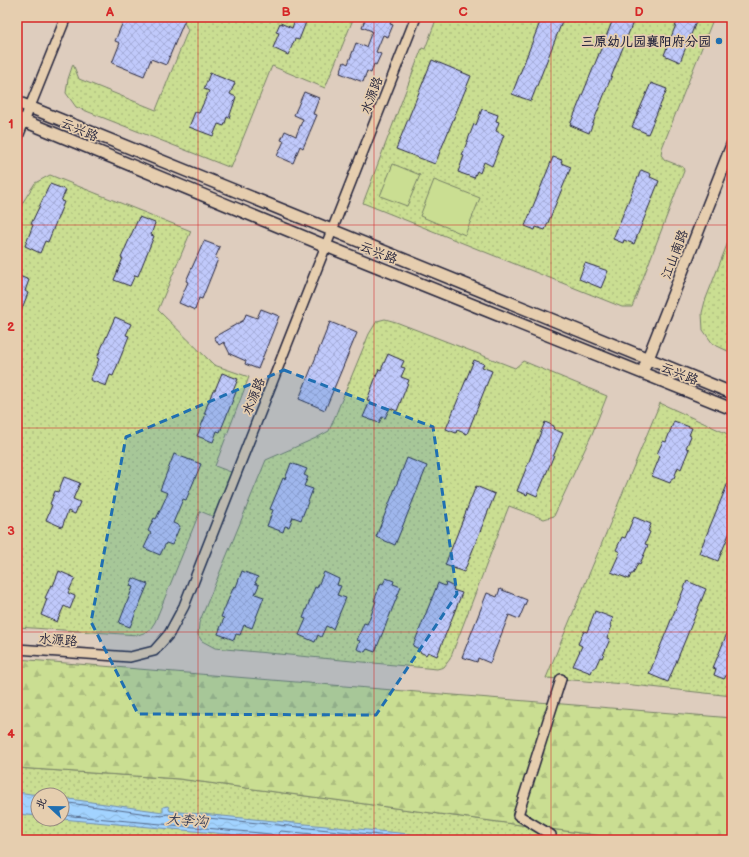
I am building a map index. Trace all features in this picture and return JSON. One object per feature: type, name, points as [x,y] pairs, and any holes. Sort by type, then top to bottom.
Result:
[{"type":"street","points":[[17,139],[21,119],[30,107],[66,17]]},
{"type":"street","name":"水源路","points":[[17,649],[130,657],[154,651],[168,634],[184,606],[416,17]]},
{"type":"street","name":"云兴路","points":[[17,102],[732,393]]},
{"type":"street","name":"云兴路","points":[[21,119],[326,246],[732,409]]},
{"type":"street","name":"江山南路","points":[[642,373],[732,145]]},
{"type":"street","points":[[551,838],[518,815],[561,679]]},
{"type":"highlighted area","points":[[284,370],[433,427],[457,594],[376,715],[138,714],[91,622],[126,437]]},
{"type":"green space","points":[[181,17],[354,17],[325,88],[272,66],[231,168],[76,107],[66,93],[68,79],[73,64],[79,79],[156,110],[188,30]]},
{"type":"green space","points":[[437,17],[714,17],[662,148],[661,155],[665,160],[683,167],[684,171],[632,307],[622,307],[363,203],[422,48],[425,49]]},
{"type":"green space","points":[[393,164],[420,175],[407,206],[380,196]]},
{"type":"green space","points":[[50,175],[191,231],[158,310],[214,365],[249,377],[215,466],[236,474],[219,519],[200,511],[155,622],[149,631],[138,635],[17,627],[17,215],[35,183]]},
{"type":"green space","points":[[434,180],[480,198],[465,235],[420,216]]},
{"type":"green space","points":[[732,232],[732,353],[713,344],[703,330],[702,313],[705,301]]},
{"type":"green space","points":[[385,319],[515,368],[523,361],[607,396],[592,434],[554,516],[544,519],[509,506],[450,659],[444,667],[437,669],[215,648],[202,641],[198,635],[199,623],[266,460],[329,431],[369,334],[377,321]]},
{"type":"green space","points":[[660,403],[732,436],[732,696],[624,684],[546,678]]},
{"type":"green space","points":[[17,659],[732,718],[732,840],[632,840],[179,779],[17,768]]},
{"type":"green space","points":[[17,768],[179,779],[632,840],[17,839]]},
{"type":"water","points":[[17,792],[30,794],[30,815],[17,814]]},
{"type":"water","name":"大李沟","points":[[70,799],[163,812],[163,807],[168,806],[170,811],[472,840],[292,840],[70,820]]},
{"type":"building","points":[[125,17],[186,17],[166,65],[151,59],[144,76],[112,63],[120,43],[115,41]]},
{"type":"building","points":[[296,17],[308,17],[299,40],[295,39],[288,55],[273,48],[279,33],[276,32],[280,23],[292,28]]},
{"type":"building","points":[[366,17],[393,17],[390,24],[393,25],[388,37],[383,35],[376,52],[381,54],[376,65],[374,64],[371,73],[367,71],[363,82],[340,73],[344,62],[348,64],[356,43],[366,47],[372,31],[362,27]]},
{"type":"building","points":[[542,17],[564,17],[531,101],[512,94]]},
{"type":"building","points":[[614,17],[635,17],[589,133],[570,125]]},
{"type":"building","points":[[679,17],[698,17],[680,62],[664,55]]},
{"type":"building","points":[[432,60],[471,76],[435,164],[396,149]]},
{"type":"building","points":[[210,73],[235,83],[230,94],[236,97],[229,118],[227,117],[224,126],[218,124],[213,136],[189,127],[195,112],[199,113],[209,91],[204,89]]},
{"type":"building","points":[[651,83],[667,89],[648,134],[632,127]]},
{"type":"building","points":[[304,92],[319,98],[313,114],[317,115],[303,148],[300,146],[293,163],[277,156],[284,141],[281,140],[285,131],[296,136],[303,119],[294,115]]},
{"type":"building","points":[[482,109],[498,115],[496,121],[499,122],[496,131],[504,135],[492,166],[484,162],[480,173],[477,171],[474,178],[458,172],[464,156],[462,155],[474,124],[476,125]]},
{"type":"building","points":[[553,157],[562,160],[561,163],[571,167],[545,230],[536,227],[535,230],[525,226]]},
{"type":"building","points":[[641,170],[651,174],[650,177],[659,181],[634,244],[624,240],[623,243],[613,239]]},
{"type":"building","points":[[50,184],[66,190],[61,201],[64,202],[48,242],[45,241],[40,253],[25,246],[33,225],[31,224]]},
{"type":"building","points":[[139,217],[155,223],[151,235],[154,236],[138,276],[135,275],[130,286],[114,280],[123,258],[121,258]]},
{"type":"building","points":[[204,241],[220,247],[215,258],[218,259],[202,299],[199,298],[195,310],[179,303],[188,282],[186,281]]},
{"type":"building","points":[[585,263],[608,271],[601,288],[579,279]]},
{"type":"building","points":[[17,275],[29,280],[25,291],[28,293],[18,319]]},
{"type":"building","points":[[261,309],[279,316],[258,369],[245,364],[246,361],[230,354],[224,342],[219,345],[214,337],[244,320],[246,314],[257,318]]},
{"type":"building","points":[[115,317],[131,324],[126,335],[129,336],[113,376],[110,375],[106,386],[90,380],[99,359],[97,358]]},
{"type":"building","points":[[330,322],[357,333],[325,410],[299,399]]},
{"type":"building","points":[[388,354],[404,361],[401,367],[405,368],[401,377],[409,380],[397,411],[390,408],[385,418],[382,417],[379,423],[363,417],[370,401],[367,400],[379,369],[381,370]]},
{"type":"building","points":[[474,360],[484,364],[482,367],[492,371],[467,434],[457,430],[456,433],[446,429]]},
{"type":"building","points":[[222,373],[238,379],[233,391],[236,392],[220,432],[217,431],[213,442],[197,436],[206,414],[204,414],[213,390],[215,390]]},
{"type":"building","points":[[674,421],[692,428],[689,435],[691,436],[686,448],[689,449],[681,469],[678,467],[674,478],[672,478],[670,483],[652,476],[660,456],[657,454],[663,441],[666,442]]},
{"type":"building","points":[[545,422],[554,426],[553,429],[563,433],[537,496],[528,492],[527,495],[517,491]]},
{"type":"building","points":[[174,454],[201,464],[186,500],[183,499],[173,523],[180,526],[172,545],[166,543],[160,555],[144,548],[151,533],[148,531],[154,518],[156,519],[168,493],[160,490]]},
{"type":"building","points":[[407,458],[427,466],[395,545],[376,537]]},
{"type":"building","points":[[291,463],[307,469],[304,475],[308,477],[304,486],[313,489],[301,520],[293,517],[289,527],[285,526],[283,532],[267,526],[273,510],[270,509]]},
{"type":"building","points":[[732,473],[732,527],[718,561],[699,553]]},
{"type":"building","points":[[64,477],[80,483],[73,499],[80,502],[75,514],[68,511],[62,527],[46,520],[52,505],[50,504],[55,491],[58,492]]},
{"type":"building","points":[[476,486],[495,494],[464,572],[445,565]]},
{"type":"building","points":[[634,517],[651,524],[648,531],[650,532],[645,544],[648,545],[640,564],[638,563],[629,579],[611,572],[620,552],[616,550],[622,537],[625,538]]},
{"type":"building","points":[[59,571],[75,578],[68,593],[75,596],[70,609],[64,606],[57,622],[41,615],[47,599],[45,598],[51,585],[53,586]]},
{"type":"building","points":[[242,571],[258,577],[255,583],[259,585],[255,594],[264,597],[252,628],[244,625],[240,635],[236,634],[234,640],[218,634],[224,618],[221,617]]},
{"type":"building","points":[[324,572],[339,579],[337,585],[341,586],[337,595],[346,598],[333,629],[326,626],[321,637],[318,635],[315,642],[299,635],[306,619],[303,618],[315,587],[317,588]]},
{"type":"building","points":[[133,578],[148,584],[130,627],[119,623],[133,587],[130,586]]},
{"type":"building","points":[[386,578],[394,581],[393,584],[401,587],[375,652],[367,649],[365,652],[357,649],[360,641],[357,640],[364,623],[367,624],[370,618],[376,601],[374,601],[381,583],[383,584]]},
{"type":"building","points":[[687,581],[706,589],[668,682],[649,674]]},
{"type":"building","points":[[438,583],[445,586],[446,583],[454,587],[453,590],[462,593],[437,656],[428,652],[426,655],[418,651],[419,649],[413,646]]},
{"type":"building","points":[[500,589],[527,600],[519,619],[509,615],[490,663],[478,658],[477,662],[462,657],[487,593],[497,597]]},
{"type":"building","points":[[595,611],[613,618],[610,625],[612,626],[607,638],[610,639],[602,658],[600,657],[591,673],[573,666],[582,646],[578,644],[584,631],[587,632]]},
{"type":"building","points":[[732,621],[732,668],[730,675],[727,674],[724,679],[714,675],[716,669],[713,668]]},
{"type":"place","name":"三原幼儿园襄阳府分园","points":[[719,41]]}]
